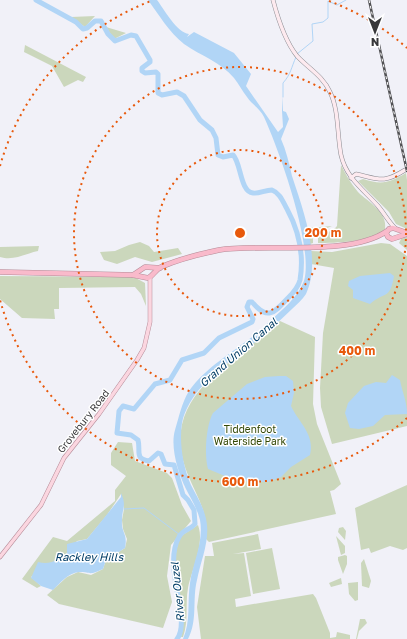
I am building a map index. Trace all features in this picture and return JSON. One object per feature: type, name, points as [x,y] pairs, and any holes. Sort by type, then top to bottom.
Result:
[{"type":"highway","points":[[396,229],[398,233],[397,237]]},
{"type":"highway","points":[[0,272],[133,275],[147,277],[160,268],[198,254],[220,250],[247,247],[324,246],[354,243],[377,237],[387,231],[396,229],[407,233]]},
{"type":"highway","points":[[387,231],[389,238]]},
{"type":"highway","points":[[377,237],[394,239],[407,233]]},
{"type":"highway","points":[[133,275],[144,267],[160,268]]},
{"type":"highway","points":[[147,277],[150,268]]},
{"type":"highway","points":[[140,271],[147,277]]},
{"type":"main road","points":[[273,0],[285,36],[292,49],[298,57],[313,69],[330,90],[335,106],[338,142],[345,167],[352,179],[377,205],[387,220],[396,229]]},
{"type":"main road","points":[[345,167],[356,174],[377,180],[388,179],[405,170]]},
{"type":"main road","points":[[352,179],[356,174]]},
{"type":"main road","points":[[352,179],[363,176]]},
{"type":"main road","points":[[387,220],[387,231]]},
{"type":"main road","name":"Grovebury Road","points":[[0,556],[41,505],[64,458],[103,409],[144,348],[149,328],[149,285],[147,277]]},
{"type":"green space","points":[[95,16],[85,27],[71,17]]},
{"type":"green space","points":[[106,27],[126,33],[114,39]]},
{"type":"green space","points":[[25,45],[86,77],[83,82],[78,80],[64,87],[52,66],[24,52]]},
{"type":"green space","points":[[341,165],[355,189],[380,212],[385,223],[385,229],[372,237],[363,239],[343,242],[318,243],[318,238],[320,236],[333,230],[337,226]]},
{"type":"green space","points":[[406,173],[407,229],[396,224],[389,212],[358,181],[363,179],[375,182],[385,182]]},
{"type":"green space","points":[[332,226],[313,234],[313,243],[310,244],[307,228]]},
{"type":"green space","points":[[407,237],[407,250],[399,243],[401,239]]},
{"type":"green space","points":[[140,242],[149,246],[154,252],[178,248],[182,254],[152,262],[135,257],[117,264],[104,260],[100,252],[115,251]]},
{"type":"green space","points":[[381,243],[390,244],[407,256],[407,426],[332,444],[321,407],[320,388],[323,333],[334,268],[311,264],[311,251],[332,252]]},
{"type":"green space","points":[[39,246],[38,251],[19,257],[0,257],[0,247]]},
{"type":"green space","points":[[0,276],[134,277],[145,283],[146,306],[141,294],[135,287],[59,288],[59,309],[54,309],[55,319],[22,318],[0,299]]},
{"type":"green space","name":"Tiddenfoot Waterside Park","points":[[280,321],[315,337],[313,404],[317,424],[341,484],[334,490],[330,491],[336,514],[209,542],[206,539],[203,510],[185,467],[180,441],[184,419],[193,400],[207,382],[224,366]]},
{"type":"green space","points":[[118,442],[132,443],[135,461],[167,473],[172,478],[182,505],[191,521],[171,545],[167,576],[172,602],[163,628],[59,604],[47,595],[67,577],[78,572],[91,575],[103,569],[106,560],[125,548],[127,539],[123,529],[122,520],[124,509],[121,494],[107,515],[87,539],[77,541],[67,553],[55,562],[46,564],[31,577],[41,586],[37,588],[22,579],[53,537],[67,541],[115,501],[115,490],[126,476],[111,465],[111,453]]},
{"type":"green space","points":[[407,485],[407,548],[403,550],[390,546],[371,553],[369,548],[361,550],[355,508]]},
{"type":"green space","points":[[198,525],[200,532],[199,548],[188,588],[186,625],[183,637],[181,637],[183,627],[174,560],[181,536]]},
{"type":"green space","points":[[343,527],[346,531],[345,540],[338,532],[339,528]]},
{"type":"green space","points":[[258,534],[261,549],[233,554],[244,553],[251,596],[235,599],[236,607],[313,594],[330,633],[330,638],[336,637],[337,632],[350,635],[350,639],[201,639],[197,607],[205,556],[214,556],[212,543]]},
{"type":"green space","points":[[336,536],[345,546],[345,553],[341,555]]},
{"type":"green space","points":[[272,548],[280,589],[253,594],[246,553]]},
{"type":"green space","points":[[345,555],[347,556],[347,564],[343,574],[338,557]]},
{"type":"green space","points":[[364,559],[371,581],[369,588],[362,586],[361,563]]},
{"type":"green space","points":[[341,578],[342,584],[331,587],[329,583]]},
{"type":"green space","points":[[358,582],[358,600],[355,601],[349,594],[348,583]]},
{"type":"green space","points":[[360,619],[365,619],[367,623],[359,631],[356,639]]},
{"type":"water","name":"Grand Union Canal","points":[[148,0],[157,0],[175,25],[184,33],[189,34],[187,37],[194,32],[234,53],[251,74],[246,86],[278,132],[283,127],[282,111],[283,96],[283,111],[286,112],[289,119],[281,139],[301,204],[312,250],[310,281],[306,294],[264,335],[210,378],[196,394],[185,413],[181,431],[181,446],[184,462],[191,485],[201,503],[207,523],[207,540],[196,587],[193,625],[188,639],[183,639],[188,619],[191,575],[201,536],[201,528],[199,516],[180,475],[174,452],[173,444],[175,430],[181,410],[189,391],[207,371],[260,330],[294,298],[304,281],[306,266],[300,223],[286,174],[262,114],[249,100],[229,72],[217,63],[184,44],[164,23]]},
{"type":"water","points":[[390,273],[394,276],[389,292],[370,304],[353,298],[353,290],[348,286],[349,281],[360,276]]},
{"type":"water","points":[[392,375],[400,380],[407,414],[385,415],[373,426],[359,429],[350,428],[345,413],[348,403],[364,386],[376,382],[386,383]]},
{"type":"water","points":[[286,376],[293,381],[294,393],[291,406],[308,435],[311,448],[310,455],[291,467],[281,477],[268,482],[237,481],[208,469],[206,440],[213,413],[247,384],[265,377]]},
{"type":"water","name":"Rackley Hills","points":[[121,493],[124,504],[122,528],[126,539],[125,548],[106,560],[103,569],[92,573],[79,572],[71,574],[53,590],[41,586],[31,578],[38,562],[47,563],[54,561],[67,553],[67,544],[87,539],[121,497]]},
{"type":"waterway","name":"River Ouzel","points":[[36,0],[76,22],[83,29],[87,28],[95,21],[101,21],[108,34],[115,41],[131,35],[136,36],[150,60],[150,62],[142,68],[142,71],[145,73],[156,72],[158,74],[158,93],[162,95],[177,92],[184,96],[200,120],[212,130],[216,138],[218,155],[223,157],[233,155],[236,159],[243,182],[249,191],[255,193],[272,190],[279,195],[295,226],[300,244],[300,280],[297,288],[279,308],[271,313],[267,313],[262,312],[252,302],[249,302],[247,307],[253,319],[252,322],[219,338],[204,353],[182,360],[170,380],[155,384],[134,409],[123,406],[119,411],[117,433],[131,435],[138,440],[139,454],[144,460],[149,461],[158,453],[161,454],[165,464],[174,465],[183,495],[194,510],[195,524],[180,535],[175,549],[175,577],[181,619],[181,630],[177,639]]},
{"type":"waterway","points":[[297,54],[313,41],[312,24],[323,22],[328,18],[328,1],[337,5],[346,0]]},
{"type":"waterway","points":[[283,97],[283,83],[286,80],[296,57]]},
{"type":"waterway","points":[[124,509],[144,508],[180,535]]},
{"type":"railway","points":[[369,0],[407,171]]}]
